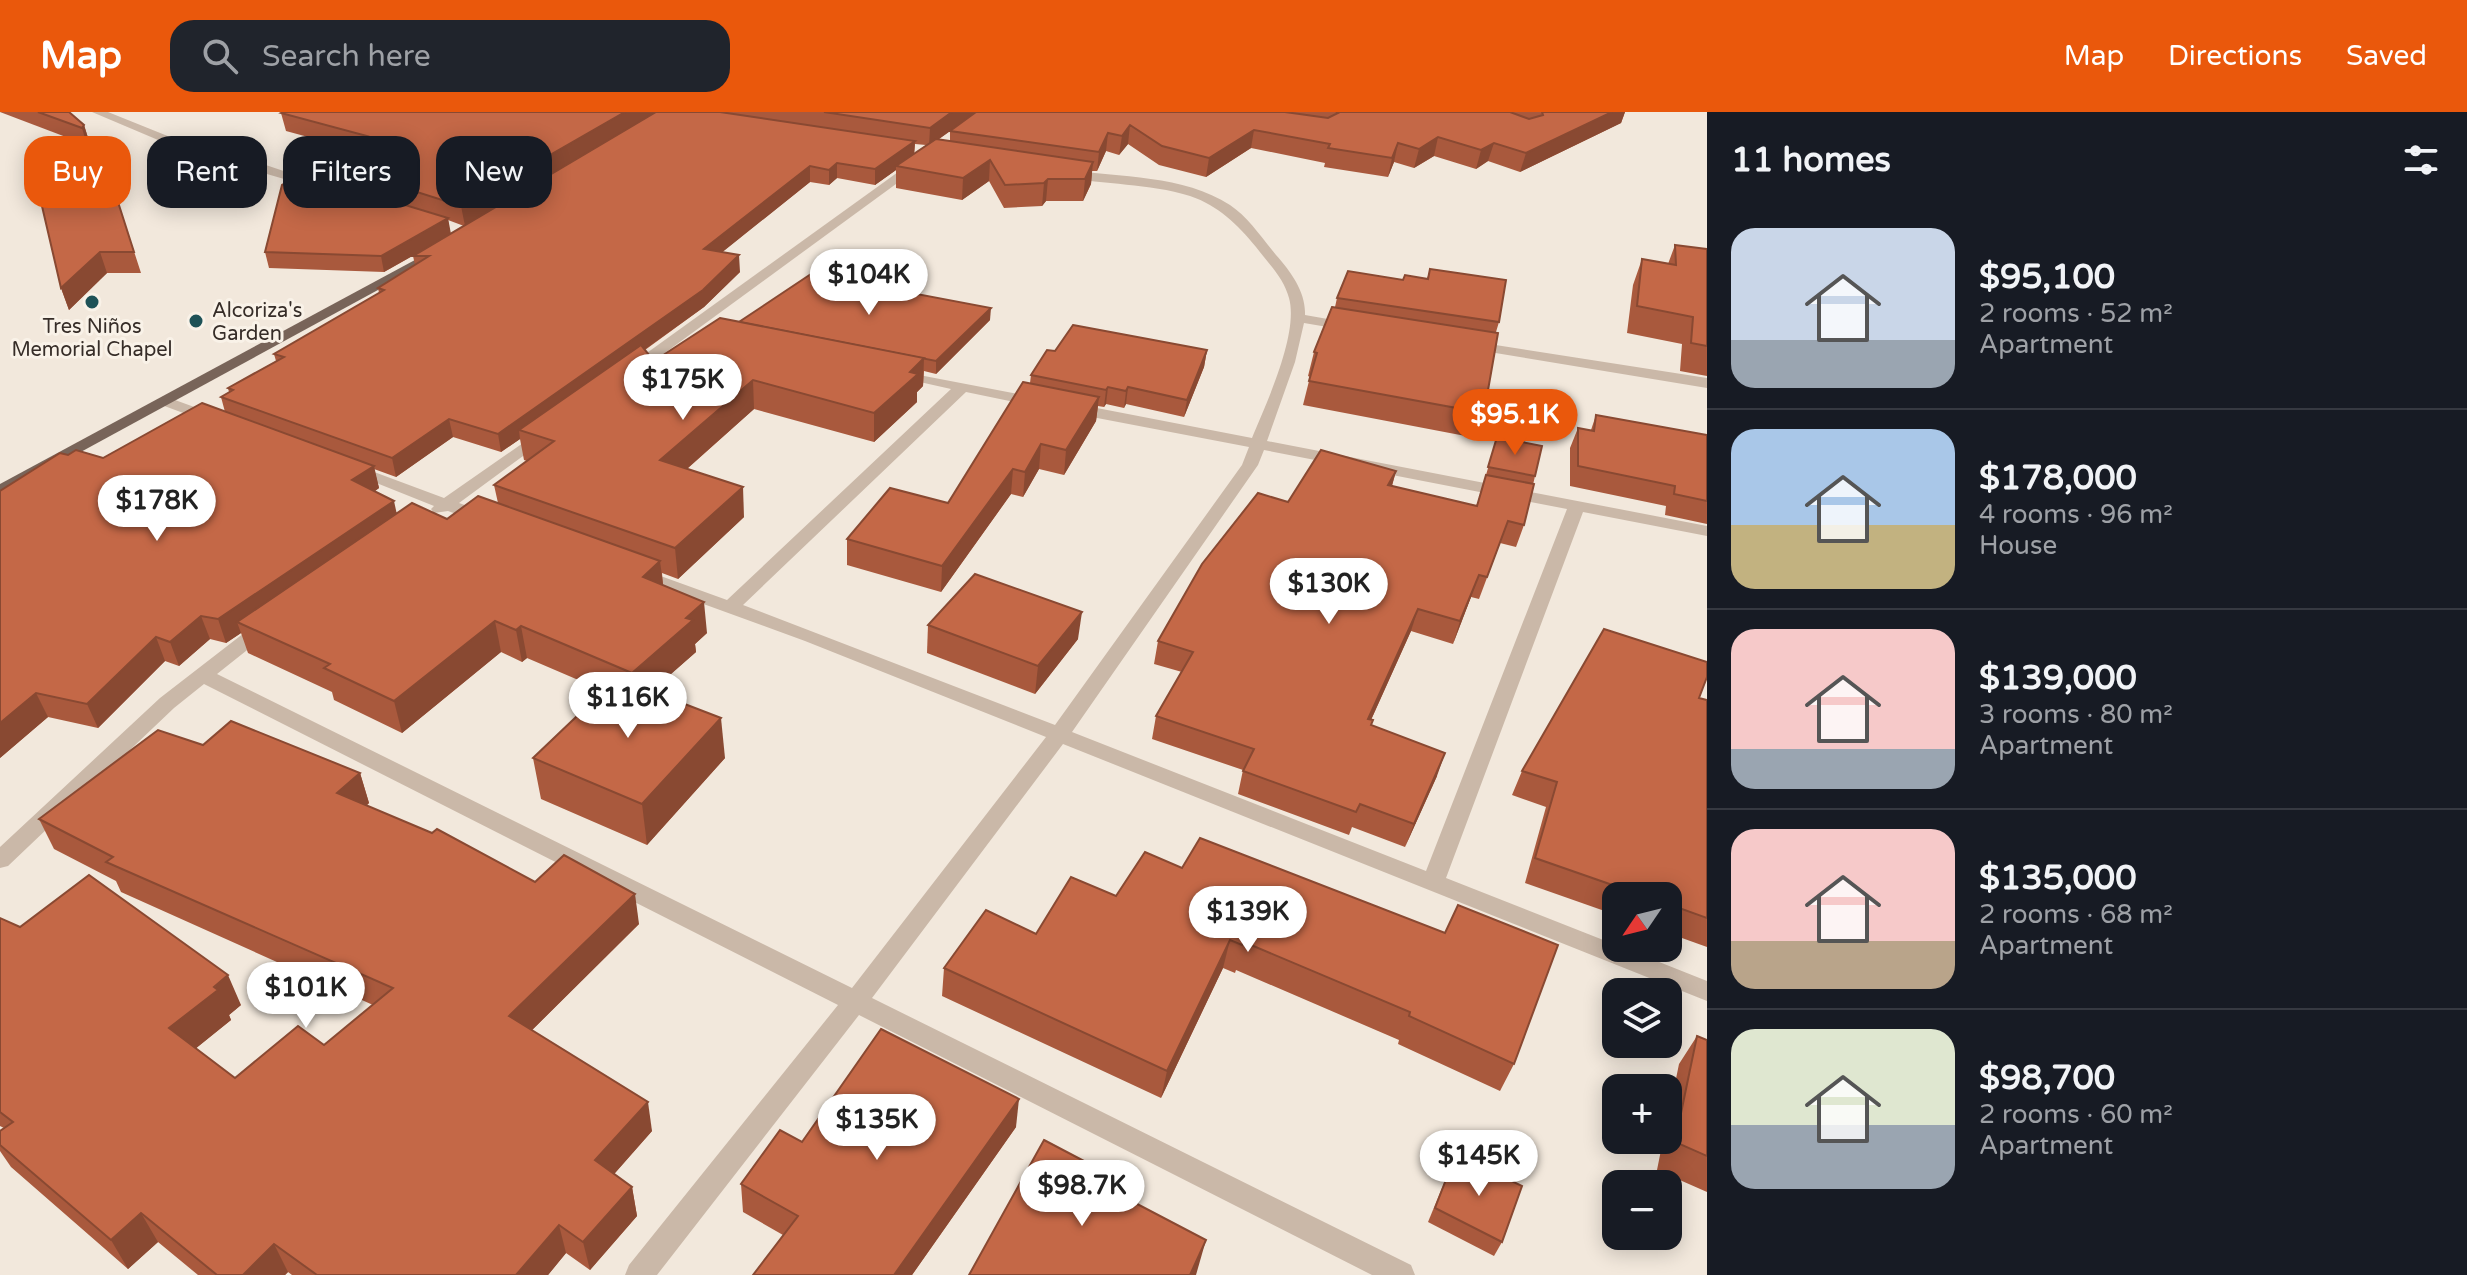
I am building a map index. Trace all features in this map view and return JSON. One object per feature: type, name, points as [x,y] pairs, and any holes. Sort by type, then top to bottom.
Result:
[{"type":"main road","points":[[0,491],[448,246]]},
{"type":"street","points":[[98,112],[181,146],[283,174]]},
{"type":"street","points":[[611,385],[931,154]]},
{"type":"street","points":[[639,1275],[856,1002],[1134,635],[1250,465],[1284,368],[1297,318],[1298,307],[1276,263],[1235,216],[1219,204],[1162,188],[1056,172]]},
{"type":"street","points":[[1297,318],[1360,328]]},
{"type":"street","points":[[687,331],[717,337]]},
{"type":"street","points":[[1455,343],[1707,383]]},
{"type":"street","points":[[886,371],[1257,446],[1707,531]]},
{"type":"street","points":[[730,607],[963,386]]},
{"type":"street","points":[[164,401],[238,429]]},
{"type":"street","points":[[425,519],[560,422]]},
{"type":"street","points":[[327,461],[506,526]]},
{"type":"street","points":[[1433,883],[1576,507]]},
{"type":"street","points":[[625,569],[730,607],[1707,991]]},
{"type":"street","points":[[0,860],[167,703],[276,620]]},
{"type":"street","points":[[203,675],[1401,1275]]},
{"type":"building","points":[[38,112],[69,112],[84,125],[82,128]]},
{"type":"building","points":[[625,112],[552,154],[552,136],[436,136],[436,198],[420,193],[420,136],[367,136],[281,113]]},
{"type":"building","points":[[656,112],[720,112],[915,141],[875,169],[837,163],[829,170],[810,166],[704,249],[739,255],[703,290],[498,434],[449,419],[392,458],[221,397],[233,390],[228,388],[284,357],[274,354],[384,290],[378,288],[429,256],[413,256],[494,208],[552,208],[552,174]]},
{"type":"building","points":[[824,112],[952,112],[930,128]]},
{"type":"building","points":[[976,112],[1285,112],[1328,118],[1336,112],[1510,112],[1529,119],[1543,115],[1542,112],[1612,112],[1526,153],[1494,143],[1481,150],[1438,137],[1419,149],[1398,143],[1392,158],[1328,148],[1330,144],[1254,130],[1209,158],[1162,146],[1130,125],[1122,136],[1108,133],[1099,152],[950,131]]},
{"type":"building","points":[[936,139],[1093,162],[1085,179],[1048,179],[1044,183],[1005,185],[990,160],[963,178],[896,166]]},
{"type":"building","points":[[282,185],[283,208],[415,208],[448,218],[381,256],[265,252]]},
{"type":"building","points":[[42,208],[120,208],[134,252],[100,252],[61,288]]},
{"type":"building","points":[[1675,245],[1707,249],[1707,346],[1691,343],[1693,317],[1637,306],[1642,259],[1676,265]]},
{"type":"building","points":[[1430,269],[1506,280],[1499,322],[1337,298],[1348,271],[1403,280],[1405,275],[1428,279]]},
{"type":"building","points":[[811,274],[991,308],[936,361],[739,322]]},
{"type":"building","points":[[1332,307],[1498,333],[1484,413],[1309,381],[1317,353],[1314,352]]},
{"type":"building","points":[[720,318],[924,358],[910,372],[918,374],[874,413],[753,380],[660,460],[743,487],[675,548],[494,485],[554,441],[519,430],[641,345],[654,361]]},
{"type":"building","points":[[1073,325],[1207,350],[1187,400],[1128,387],[1126,391],[1108,387],[1106,390],[1031,375],[1047,350],[1055,351]]},
{"type":"building","points":[[1023,382],[1099,397],[1066,450],[1041,444],[1025,472],[1013,469],[942,566],[847,539],[890,488],[948,503]]},
{"type":"building","points":[[202,403],[374,466],[352,480],[394,501],[218,619],[201,616],[170,642],[156,637],[87,704],[36,693],[0,723],[0,491],[60,453],[68,455],[76,450],[103,458]]},
{"type":"building","points":[[1596,415],[1707,435],[1707,501],[1674,494],[1675,486],[1578,466],[1578,428],[1594,431]]},
{"type":"building","points":[[1497,437],[1542,446],[1535,476],[1488,467]]},
{"type":"building","points":[[1321,450],[1396,471],[1388,485],[1477,506],[1486,475],[1534,484],[1524,525],[1508,521],[1487,577],[1479,575],[1460,621],[1418,609],[1368,719],[1373,720],[1371,725],[1445,753],[1414,824],[1360,804],[1356,812],[1243,771],[1254,749],[1156,716],[1193,652],[1158,641],[1202,564],[1258,493],[1288,502]]},
{"type":"building","points":[[478,496],[660,561],[643,577],[704,602],[686,618],[693,620],[632,673],[521,626],[516,630],[495,621],[394,701],[324,668],[330,664],[237,622],[412,503],[447,519]]},
{"type":"building","points":[[975,574],[1082,612],[1038,666],[928,625]]},
{"type":"building","points":[[1604,629],[1707,662],[1707,677],[1699,698],[1707,700],[1707,918],[1682,909],[1682,882],[1604,882],[1535,858],[1557,782],[1522,771]]},
{"type":"building","points":[[617,678],[721,718],[642,804],[533,758]]},
{"type":"building","points":[[231,721],[360,773],[337,793],[432,833],[437,829],[535,882],[564,855],[635,894],[509,1016],[648,1102],[595,1160],[632,1187],[583,1242],[559,1225],[516,1275],[317,1275],[274,1244],[243,1275],[217,1275],[141,1213],[111,1240],[0,1145],[0,1131],[13,1122],[0,1112],[0,918],[20,927],[89,875],[228,975],[214,987],[218,990],[169,1028],[235,1078],[298,1026],[324,1045],[393,988],[106,862],[113,857],[39,819],[158,730],[203,745]]},
{"type":"building","points":[[1200,838],[1445,933],[1458,905],[1558,945],[1514,1064],[1409,1016],[1410,1012],[1244,942],[1242,945],[1230,940],[1167,1071],[944,968],[986,910],[1036,934],[1071,877],[1116,896],[1145,852],[1182,868]]},
{"type":"building","points":[[881,1029],[1019,1099],[894,1275],[753,1275],[798,1216],[741,1184],[780,1130],[802,1142]]},
{"type":"building","points":[[1697,1036],[1707,1040],[1707,1156],[1682,1145],[1682,1108]]},
{"type":"building","points":[[1044,1140],[1103,1171],[1097,1183],[1206,1240],[1190,1275],[969,1275]]},
{"type":"building","points":[[1456,1154],[1522,1186],[1502,1242],[1435,1208]]},
{"type":"place","name":"Tres Niños Memorial Chapel","points":[[92,302]]},
{"type":"place","name":"Alcoriza's Garden","points":[[196,321]]}]
